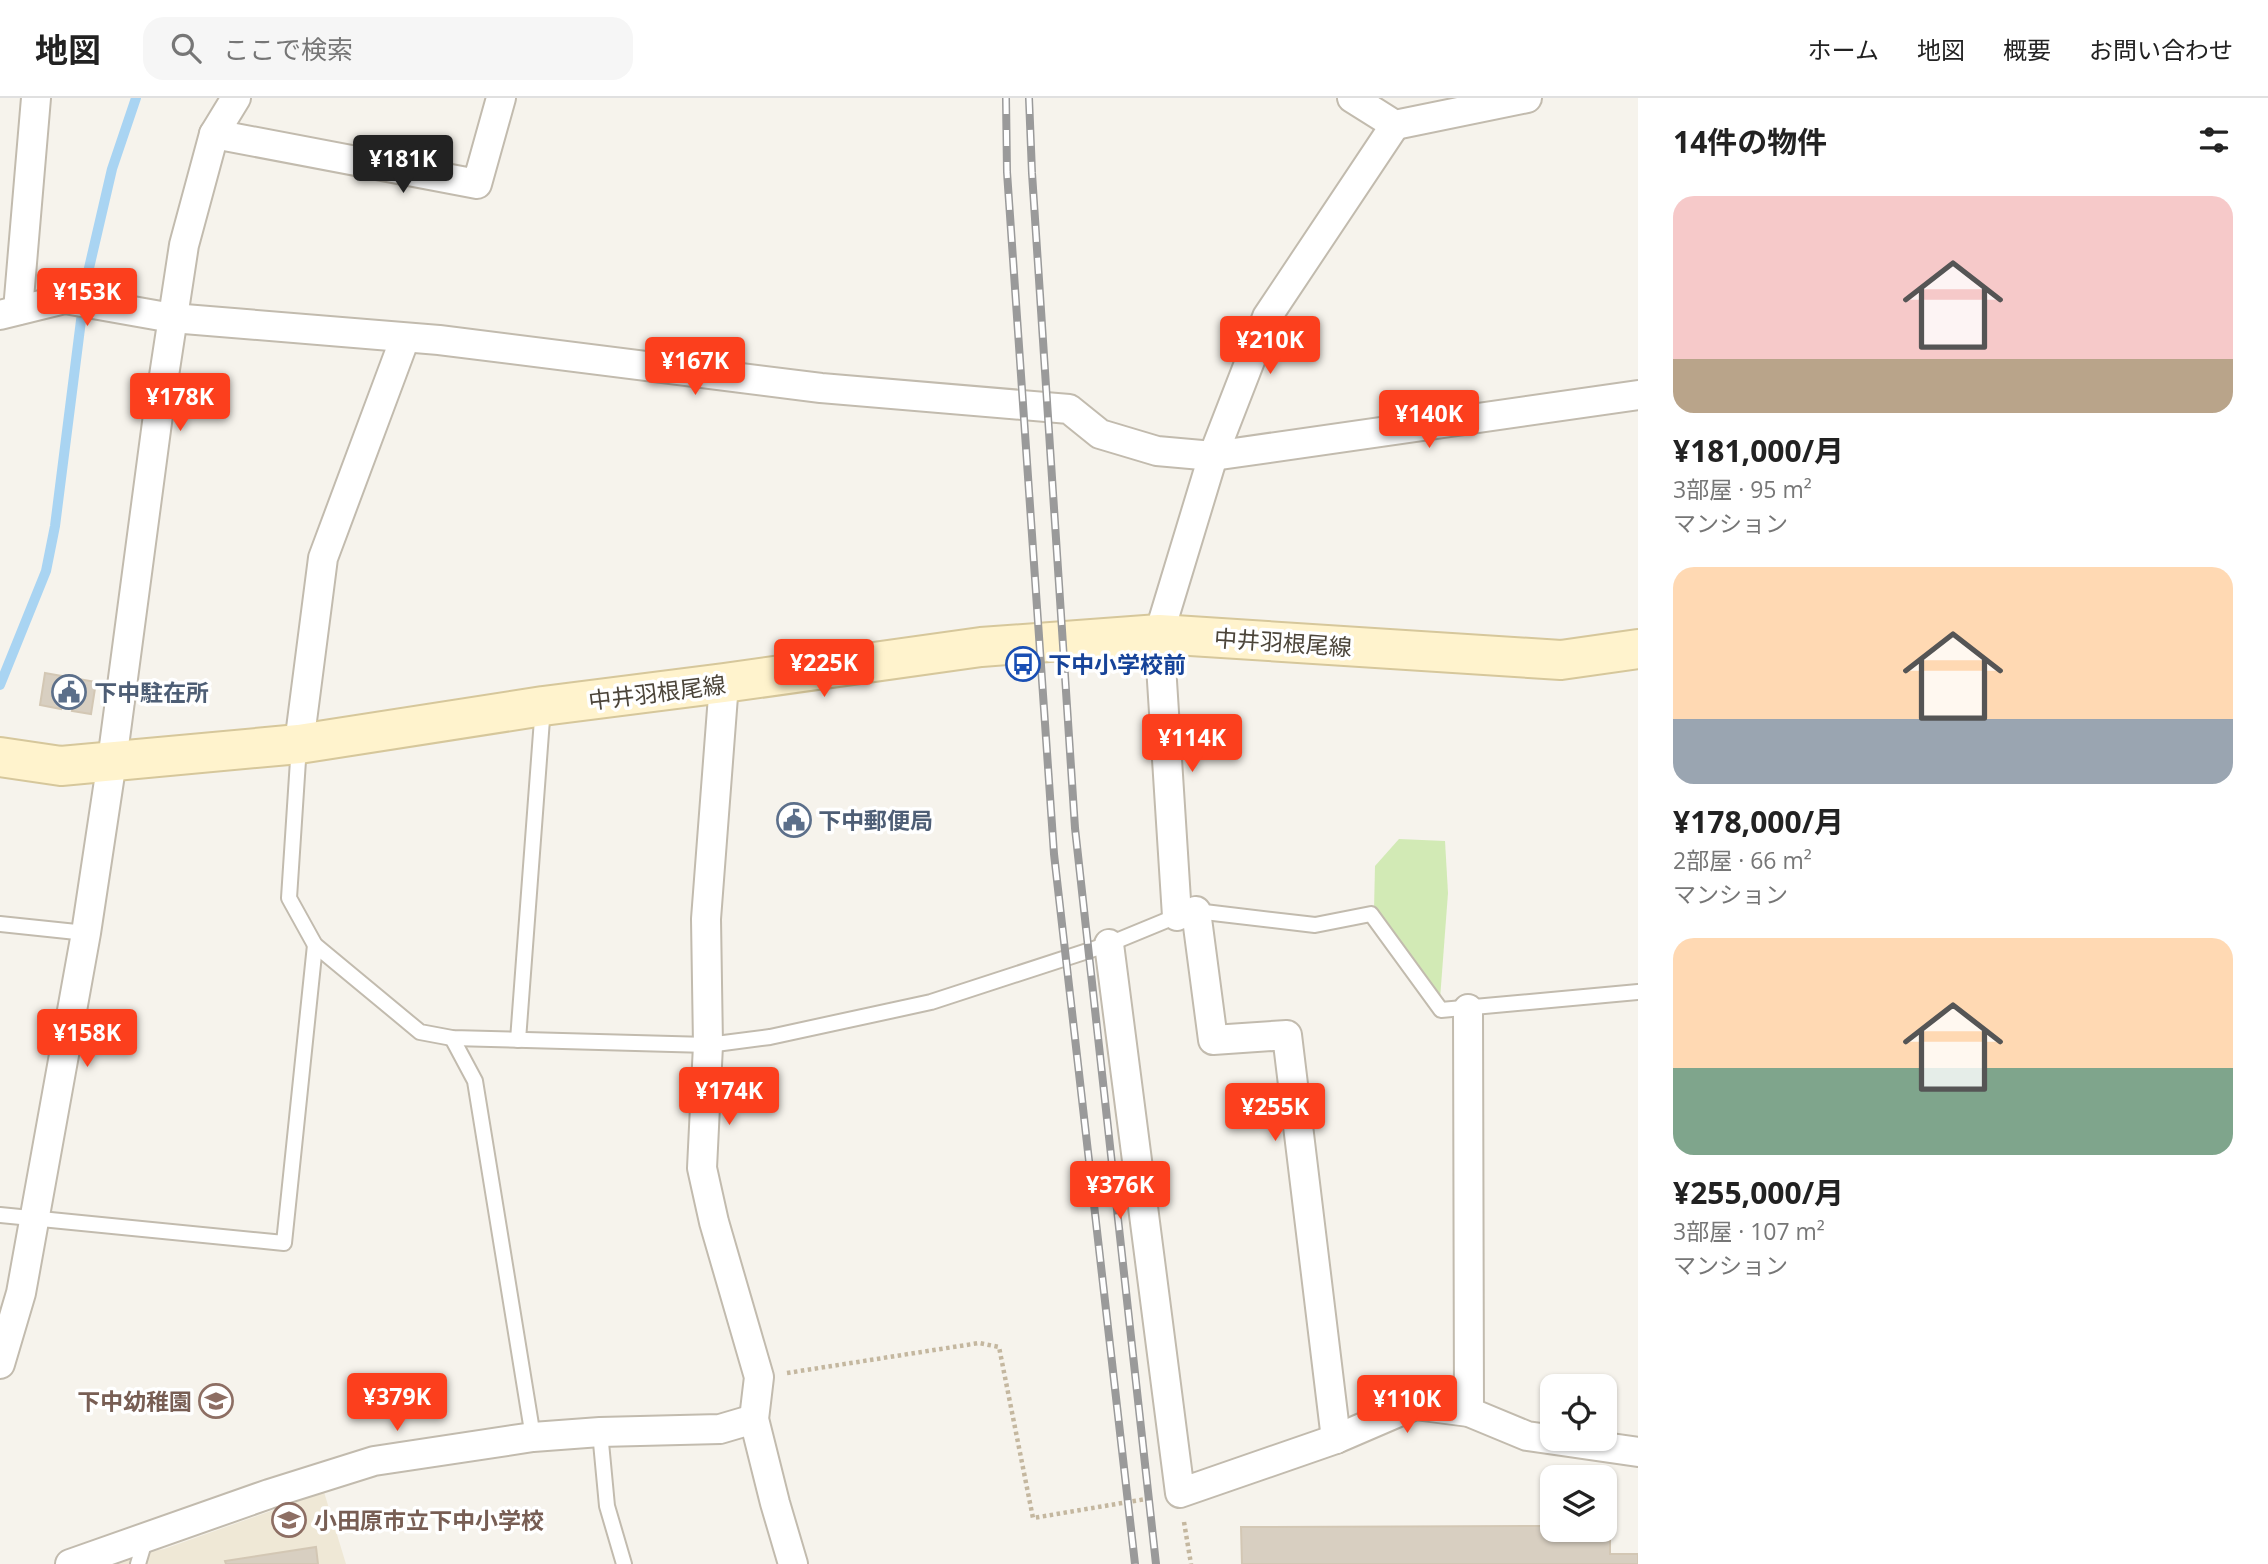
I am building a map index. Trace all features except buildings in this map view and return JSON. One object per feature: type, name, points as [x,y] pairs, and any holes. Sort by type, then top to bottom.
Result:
[{"type":"main road","name":"中井羽根尾線","points":[[6,758],[61,766],[299,744],[543,706],[981,647],[1159,634],[1561,660],[1638,649]]},
{"type":"street","points":[[0,1364],[21,1293],[86,933],[184,245],[214,134],[236,98]]},
{"type":"street","points":[[214,134],[477,184],[501,98]]},
{"type":"street","points":[[1353,98],[1395,125],[1527,98]]},
{"type":"street","points":[[31,101],[9,312],[65,299],[172,318],[439,340],[821,388],[1069,409],[1100,433],[1157,451],[1213,456],[1638,395]]},
{"type":"street","points":[[1336,1439],[1287,1035],[1213,1040],[1186,914],[1159,634],[1213,456],[1268,317],[1395,125]]},
{"type":"street","points":[[299,744],[323,558],[405,338]]},
{"type":"street","points":[[724,683],[706,919],[708,1045],[702,1168],[759,1377],[754,1419],[793,1564]]},
{"type":"street","points":[[1109,944],[1180,1493],[1336,1439],[1415,1405],[1469,1412],[1527,1436],[1638,1452]]},
{"type":"street","points":[[1468,1009],[1469,1412]]},
{"type":"street","points":[[70,1564],[269,1493],[374,1461],[533,1437],[600,1432],[720,1429],[754,1419]]},
{"type":"lane","points":[[518,1040],[543,706]]},
{"type":"lane","points":[[299,744],[289,898],[315,945],[420,1032],[453,1038],[708,1045],[770,1037],[931,1002],[1109,944],[1186,914],[1315,925],[1371,914],[1441,1010],[1638,992]]},
{"type":"lane","points":[[0,924],[86,933]]},
{"type":"lane","points":[[0,1215],[284,1243],[315,945]]},
{"type":"lane","points":[[453,1038],[475,1081],[533,1437]]},
{"type":"lane","points":[[600,1432],[607,1506],[624,1564]]},
{"type":"lane","points":[[138,1564],[146,1537]]},
{"type":"path","points":[[759,1377],[979,1343],[999,1347],[1033,1518],[1180,1493],[1191,1564]]},
{"type":"shaded area","name":"小田原市立下中小学校","points":[[324,1492],[346,1564],[103,1564],[128,1555],[164,1549]]},
{"type":"green space","points":[[1399,839],[1445,841],[1448,893],[1440,999],[1374,910],[1375,866]]},
{"type":"waterway","points":[[0,685],[46,571],[55,526],[86,281],[112,169],[136,98]]},
{"type":"railway","points":[[1006,98],[1007,172],[1054,854],[1135,1564]]},
{"type":"railway","points":[[1029,98],[1075,828],[1156,1564]]},
{"type":"place","name":"下中小学校前","points":[[1023,664]]},
{"type":"place","name":"下中駐在所","points":[[69,692]]},
{"type":"place","name":"下中郵便局","points":[[794,820]]},
{"type":"place","name":"下中幼稚園","points":[[216,1401]]},
{"type":"place","name":"小田原市立下中小学校","points":[[289,1520]]}]
